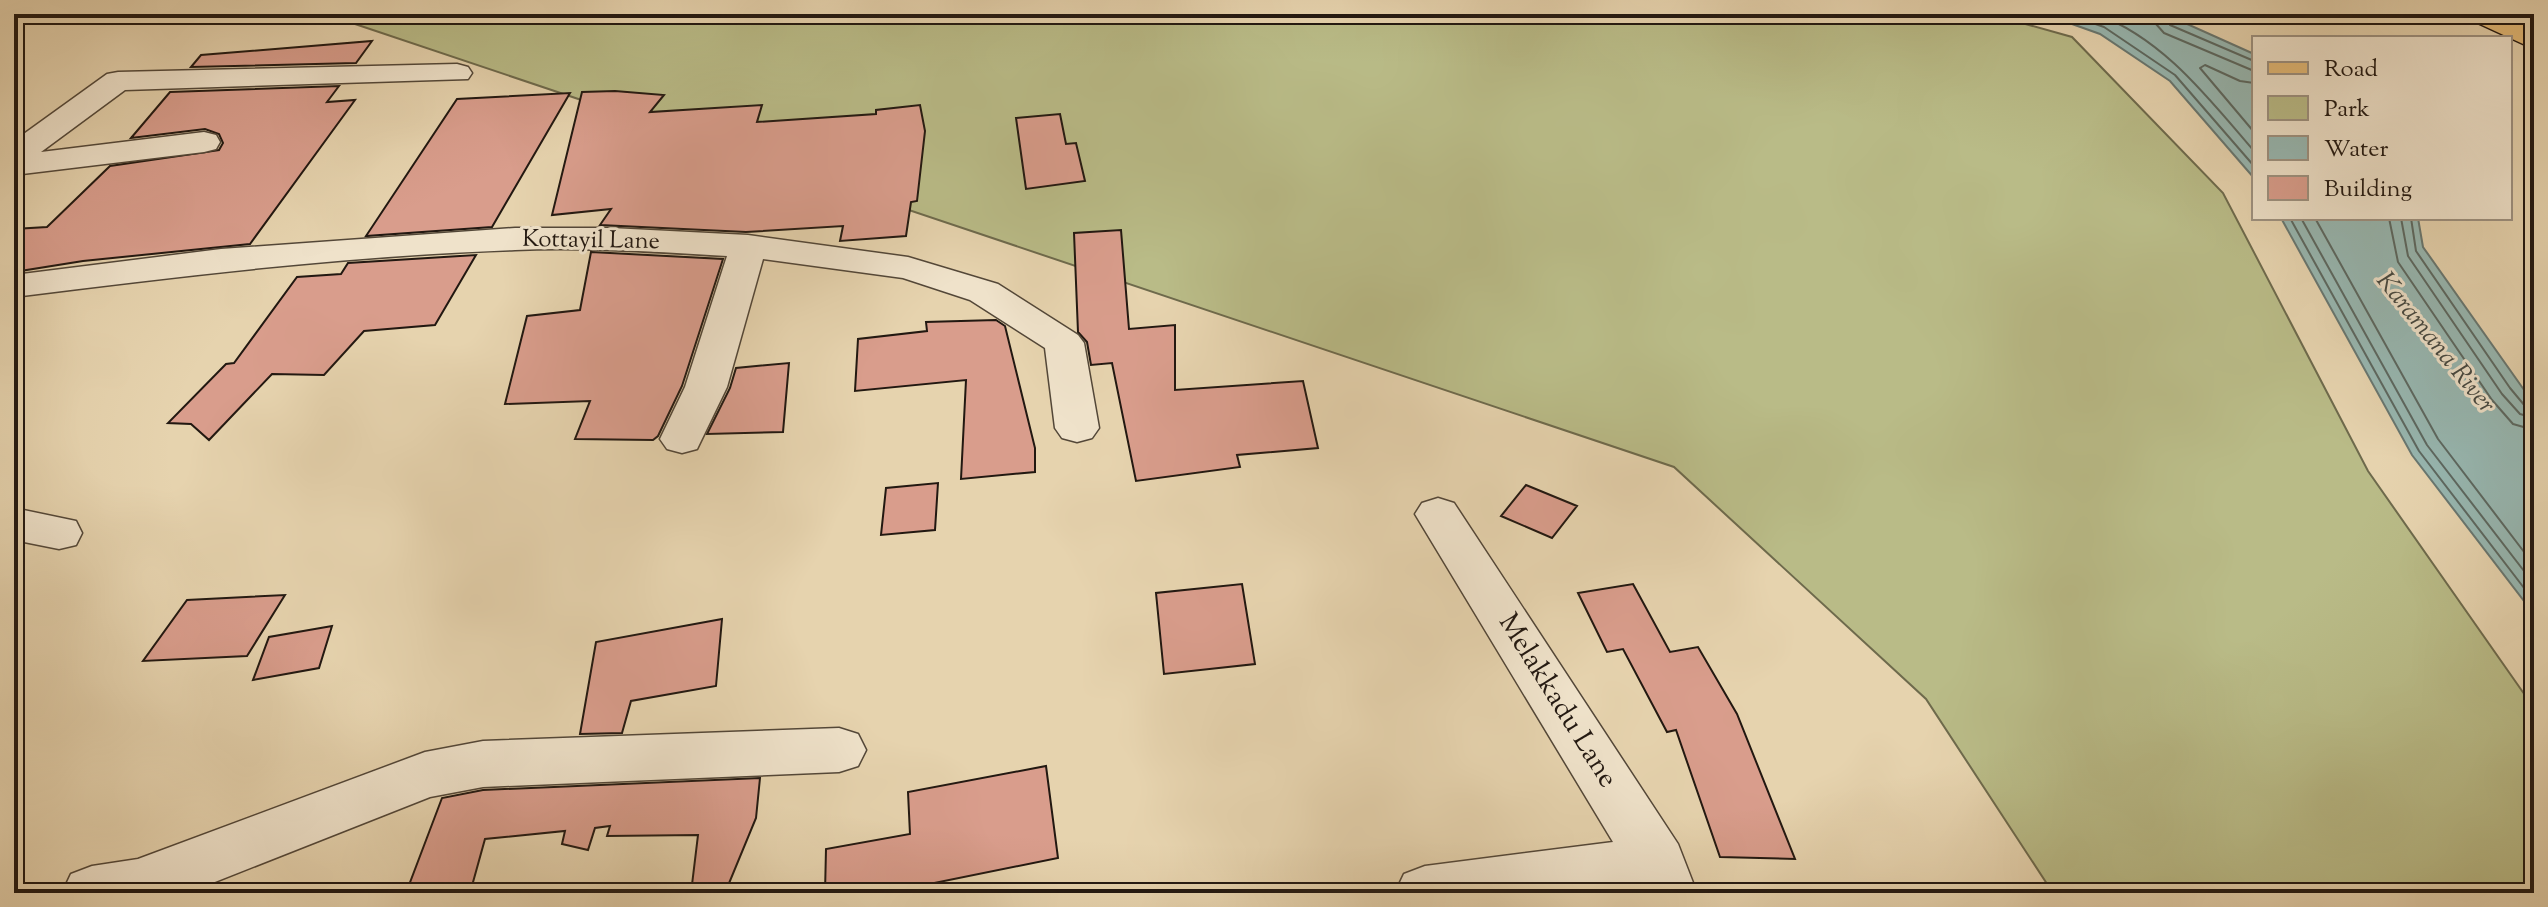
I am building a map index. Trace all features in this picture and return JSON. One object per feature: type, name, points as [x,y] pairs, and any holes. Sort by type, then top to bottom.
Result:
[{"type":"main road","points":[[2481,14],[2534,40]]},
{"type":"street","points":[[14,156],[118,81],[457,73]]},
{"type":"street","points":[[14,165],[43,159],[204,142]]},
{"type":"street","name":"Kottayil Lane","points":[[14,286],[221,260],[515,239],[611,239],[748,246],[908,268],[984,292],[1064,343],[1077,428]]},
{"type":"street","points":[[682,439],[706,387],[748,246]]},
{"type":"street","name":"Melakkadu Lane","points":[[1438,514],[1662,878]]},
{"type":"street","points":[[14,524],[59,533]]},
{"type":"street","points":[[92,893],[139,885],[425,775],[483,764],[839,750]]},
{"type":"street","points":[[1425,893],[1662,878]]},
{"type":"green space","points":[[565,14],[1990,14],[2072,37],[2223,193],[2368,471],[2534,708],[2534,893],[2053,893],[1926,699],[1674,467],[355,24]]},
{"type":"water","points":[[2044,14],[2165,14],[2252,53],[2252,176],[2170,81],[2100,34]]},
{"type":"water","name":"Karamana River","points":[[2282,220],[2418,220],[2423,247],[2534,404],[2534,614],[2412,455]]},
{"type":"building","points":[[372,41],[356,63],[191,67],[201,55]]},
{"type":"building","points":[[339,86],[327,102],[355,100],[250,244],[83,261],[14,272],[14,229],[47,227],[110,166],[219,150],[223,143],[219,134],[205,129],[131,138],[170,92]]},
{"type":"building","points":[[582,92],[664,95],[650,112],[762,105],[757,122],[876,114],[876,110],[920,105],[925,131],[917,201],[911,202],[906,236],[840,241],[843,226],[746,232],[600,225],[611,209],[552,215]]},
{"type":"building","points":[[570,93],[492,227],[366,236],[457,99]]},
{"type":"building","points":[[1060,114],[1066,144],[1076,143],[1085,181],[1026,189],[1016,118]]},
{"type":"building","points":[[1121,230],[1129,329],[1175,325],[1175,390],[1303,381],[1318,448],[1237,455],[1240,467],[1136,481],[1112,363],[1091,365],[1087,342],[1078,332],[1074,233]]},
{"type":"building","points":[[591,252],[723,259],[682,386],[658,436],[653,440],[575,439],[590,401],[505,404],[527,316],[580,310]]},
{"type":"building","points":[[476,255],[435,325],[364,331],[324,375],[272,374],[209,440],[191,424],[168,423],[226,364],[234,363],[297,277],[341,274],[348,263]]},
{"type":"building","points":[[996,320],[1005,326],[1035,448],[1035,472],[961,479],[966,380],[855,391],[858,339],[927,331],[926,322]]},
{"type":"building","points":[[789,363],[783,432],[707,434],[730,388],[736,368]]},
{"type":"building","points":[[938,483],[935,530],[881,535],[886,488]]},
{"type":"building","points":[[1526,485],[1577,506],[1552,538],[1501,516]]},
{"type":"building","points":[[1242,584],[1255,664],[1164,674],[1156,593]]},
{"type":"building","points":[[1633,584],[1670,652],[1698,647],[1737,714],[1795,859],[1720,857],[1676,730],[1667,732],[1623,649],[1607,652],[1578,593]]},
{"type":"building","points":[[285,595],[247,656],[143,661],[187,600]]},
{"type":"building","points":[[722,619],[716,686],[631,701],[622,733],[580,734],[596,642]]},
{"type":"building","points":[[332,626],[319,668],[253,680],[269,637]]},
{"type":"building","points":[[1046,766],[1058,858],[885,893],[825,893],[826,849],[910,834],[908,792]]},
{"type":"building","points":[[760,778],[756,818],[725,893],[691,893],[698,835],[607,836],[610,826],[595,828],[588,850],[562,844],[565,831],[485,839],[470,893],[406,893],[442,798],[483,790]]}]
